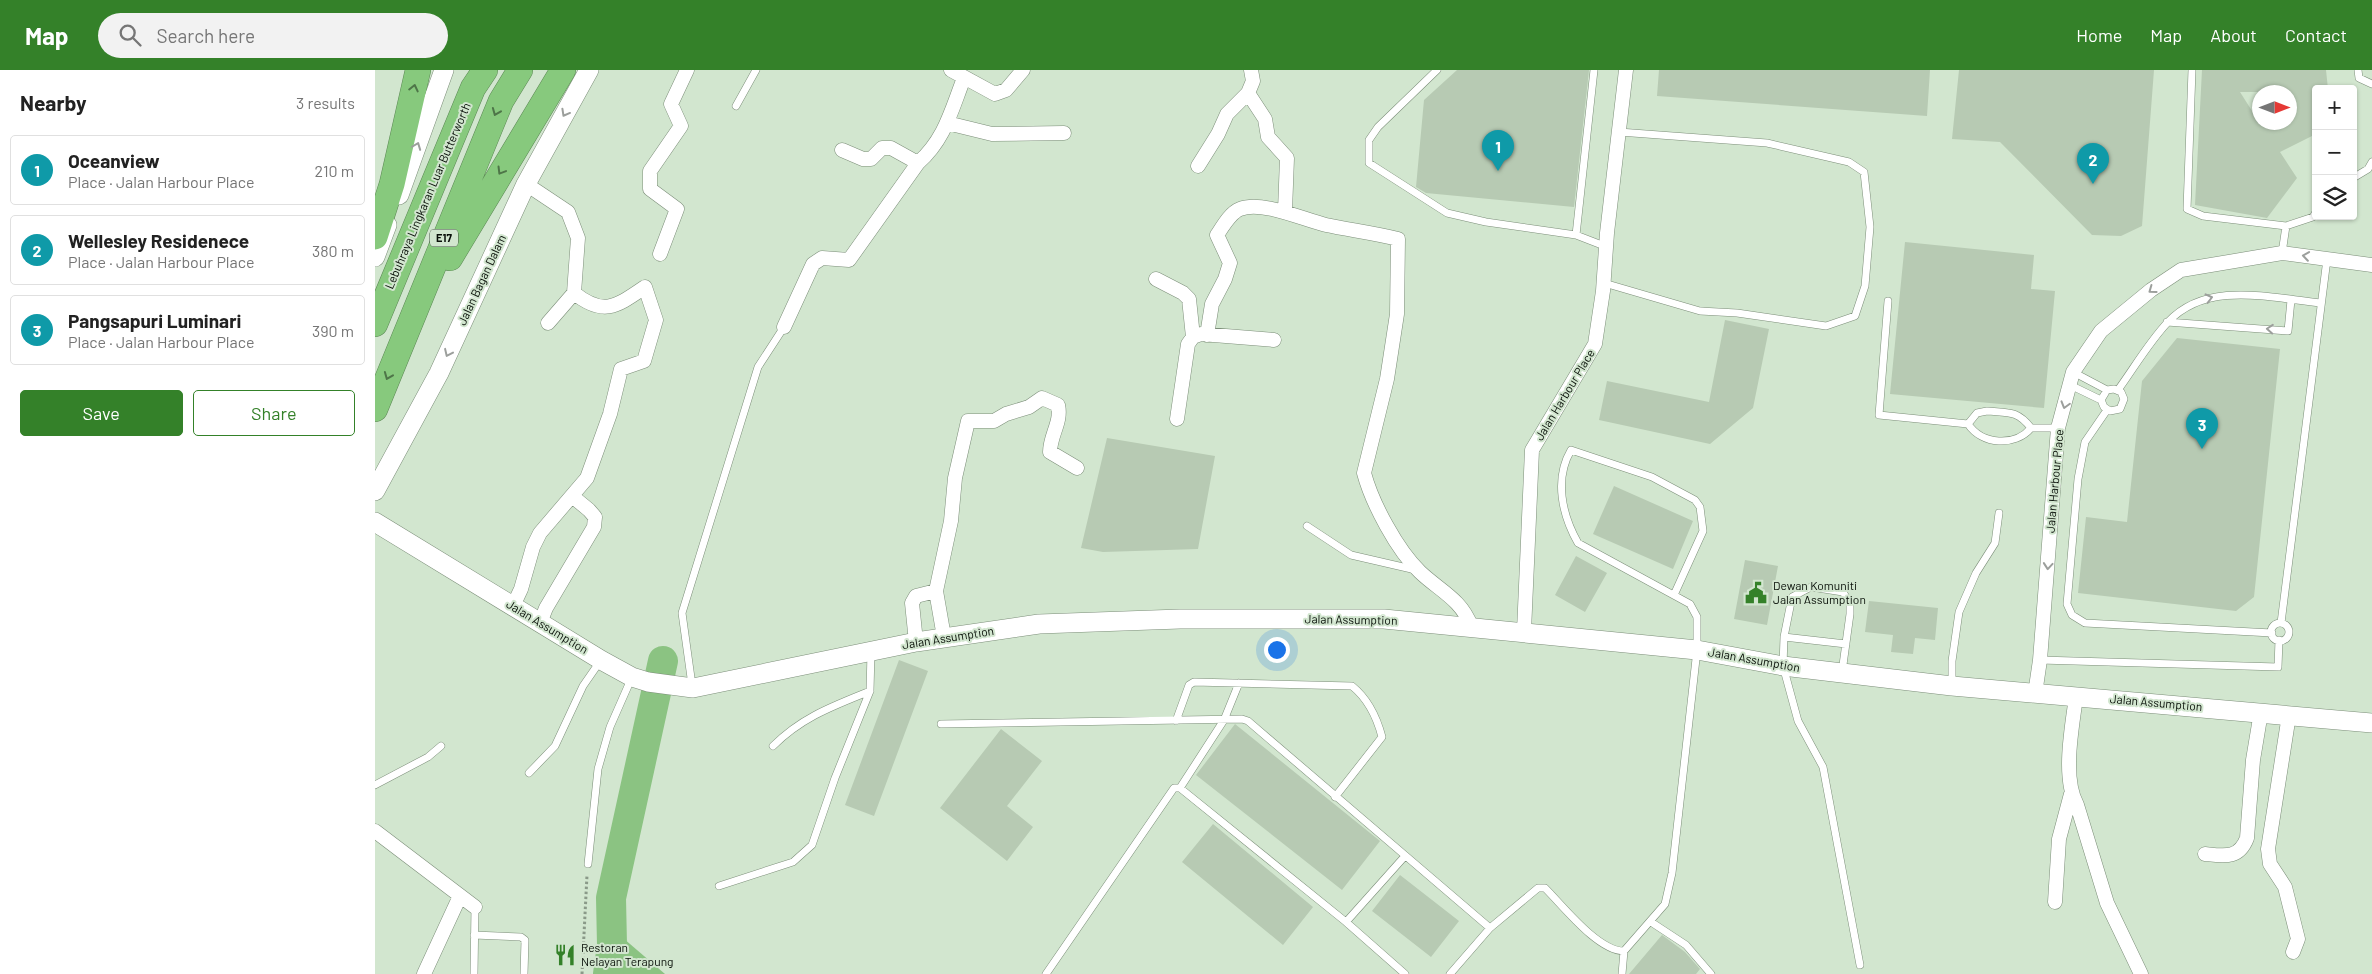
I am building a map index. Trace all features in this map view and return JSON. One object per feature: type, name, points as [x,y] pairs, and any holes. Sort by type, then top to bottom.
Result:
[{"type":"highway","points":[[375,237],[392,184],[418,70]]},
{"type":"highway","name":"E17","points":[[375,409],[501,101],[520,70]]},
{"type":"highway","points":[[405,334],[563,70]]},
{"type":"highway","name":"Lebuhraya Lingkaran Luar Butterworth","points":[[375,324],[479,76]]},
{"type":"street","points":[[375,257],[436,97],[444,70]]},
{"type":"street","name":"Jalan Bagan Dalam","points":[[375,490],[439,374],[526,184],[589,70]]},
{"type":"street","points":[[660,254],[677,209],[650,189],[650,170],[681,126],[671,104],[687,70]]},
{"type":"street","points":[[951,70],[995,94],[1006,90],[1023,70]]},
{"type":"street","points":[[1197,166],[1218,134],[1227,114],[1248,92],[1253,81],[1251,70]]},
{"type":"street","name":"Jalan Harbour Place","points":[[1524,631],[1532,450],[1595,344],[1604,283],[1626,70]]},
{"type":"street","points":[[784,327],[813,264],[822,258],[849,260],[918,163],[932,150],[947,123],[964,78]]},
{"type":"street","points":[[1248,92],[1265,119],[1268,136],[1287,158],[1285,211]]},
{"type":"street","points":[[947,123],[992,134],[1064,133]]},
{"type":"street","points":[[842,150],[863,159],[871,159],[882,148],[891,148],[918,163]]},
{"type":"street","points":[[526,184],[567,212],[578,238],[573,293],[548,323]]},
{"type":"street","points":[[1207,335],[1212,304],[1225,280],[1230,263],[1217,235],[1239,209],[1250,207],[1285,211],[1325,225],[1398,239],[1397,314],[1387,379],[1364,473],[1367,486],[1383,518],[1419,571],[1444,590],[1466,612],[1471,626]]},
{"type":"street","name":"Jalan Harbour Place","points":[[2035,694],[2040,660],[2059,428],[2072,379],[2101,330],[2151,290],[2181,270],[2282,253],[2372,265]]},
{"type":"street","points":[[1155,279],[1183,293],[1189,299],[1192,307],[1193,337],[1188,344],[1177,419]]},
{"type":"street","points":[[513,606],[521,589],[533,547],[540,533],[587,478],[609,414],[621,369],[644,361],[656,320],[645,287],[617,306],[601,307],[585,302],[573,293]]},
{"type":"street","points":[[1193,337],[1207,335],[1274,340]]},
{"type":"street","points":[[944,637],[936,591],[951,521],[955,478],[968,421],[994,421],[1006,414],[1029,407],[1043,398],[1059,405],[1061,415],[1050,444],[1049,452],[1077,468]]},
{"type":"street","points":[[543,616],[593,527],[595,517],[572,496]]},
{"type":"street","name":"Jalan Assumption","points":[[375,522],[513,606],[543,616],[601,660],[640,679],[672,686],[693,688],[916,642],[1039,624],[1180,619],[1384,619],[1524,631],[1697,650],[1783,666],[1953,686],[2372,723]]},
{"type":"street","points":[[916,642],[912,603],[916,596],[936,591]]},
{"type":"street","points":[[2055,902],[2059,839],[2071,794],[2070,740],[2076,697]]},
{"type":"street","points":[[2205,854],[2222,856],[2243,849],[2247,838],[2253,760],[2261,712]]},
{"type":"street","points":[[2289,715],[2268,849],[2271,864],[2285,887],[2298,938],[2293,952]]},
{"type":"street","points":[[2071,794],[2077,805],[2107,903],[2141,974]]},
{"type":"street","points":[[375,831],[475,907]]},
{"type":"street","points":[[425,974],[461,896]]},
{"type":"lane","points":[[736,106],[757,70]]},
{"type":"lane","points":[[1437,70],[1377,127],[1369,140],[1369,163],[1447,213],[1487,222],[1576,235],[1607,247]]},
{"type":"lane","points":[[1576,235],[1594,70]]},
{"type":"lane","points":[[2193,70],[2187,209],[2203,216],[2286,226],[2312,217]]},
{"type":"lane","points":[[2358,70],[2359,78],[2372,84]]},
{"type":"lane","points":[[1604,283],[1700,311],[1737,313],[1826,326],[1855,316],[1865,286],[1869,247],[1870,227],[1864,172],[1849,162],[1767,143],[1619,132]]},
{"type":"lane","points":[[2357,176],[2368,169],[2372,162]]},
{"type":"lane","points":[[2282,253],[2286,226]]},
{"type":"lane","points":[[2281,623],[2327,259]]},
{"type":"lane","points":[[2118,390],[2167,322],[2186,306],[2207,298],[2230,294],[2321,303]]},
{"type":"lane","points":[[2167,322],[2288,330],[2291,300]]},
{"type":"lane","points":[[1888,301],[1879,415],[1968,424]]},
{"type":"lane","points":[[693,688],[689,672],[682,613],[758,367],[784,327]]},
{"type":"lane","points":[[2072,379],[2107,390],[2118,390]]},
{"type":"lane","points":[[2072,379],[2101,400],[2107,410]]},
{"type":"lane","points":[[2101,400],[2107,390]]},
{"type":"lane","points":[[2107,410],[2117,411],[2123,406],[2124,399],[2118,390]]},
{"type":"lane","points":[[2107,410],[2085,442],[2078,479],[2067,604],[2072,615],[2085,623],[2271,633],[2279,640]]},
{"type":"lane","points":[[1968,424],[1977,413],[2015,413],[2023,418],[2031,428]]},
{"type":"lane","points":[[1968,424],[1974,434],[1985,439],[2016,440],[2031,428],[2059,428]]},
{"type":"lane","points":[[1622,974],[1625,950],[1665,904],[1672,873],[1697,650],[1697,617],[1690,604],[1673,595],[1578,543],[1568,525],[1560,480],[1571,450],[1652,477],[1695,500],[1700,507],[1703,531],[1673,595]]},
{"type":"lane","points":[[1953,686],[1953,661],[1959,612],[1976,573],[1995,543],[1999,512]]},
{"type":"lane","points":[[1307,526],[1351,555],[1419,571]]},
{"type":"lane","points":[[1842,673],[1850,604],[1843,592],[1811,587],[1792,597],[1784,637],[1783,666],[1798,721],[1823,767],[1859,966]]},
{"type":"lane","points":[[2271,633],[2274,626],[2281,623]]},
{"type":"lane","points":[[2279,640],[2285,639],[2288,634],[2286,625],[2281,623]]},
{"type":"lane","points":[[1784,637],[1846,644]]},
{"type":"lane","points":[[2040,660],[2278,667],[2279,640]]},
{"type":"lane","points":[[719,886],[793,862],[812,845],[835,778],[869,691],[871,651]]},
{"type":"lane","points":[[529,773],[555,746],[583,686],[601,660]]},
{"type":"lane","points":[[588,864],[598,769],[610,727],[640,679]]},
{"type":"lane","points":[[1176,721],[1189,685],[1194,682],[1351,686],[1359,692],[1371,709],[1382,737],[1335,797]]},
{"type":"lane","points":[[1180,788],[1224,720],[1239,683]]},
{"type":"lane","points":[[773,746],[790,729],[805,719],[869,691]]},
{"type":"lane","points":[[941,724],[1248,721],[1490,928]]},
{"type":"lane","points":[[375,785],[429,756],[441,746]]},
{"type":"lane","points":[[1047,974],[1174,788],[1180,788],[1346,922],[1405,974]]},
{"type":"lane","points":[[1346,922],[1405,856]]},
{"type":"lane","points":[[1451,974],[1490,928],[1538,888],[1545,888],[1602,944],[1616,950],[1625,950]]},
{"type":"lane","points":[[474,974],[475,907]]},
{"type":"lane","points":[[1651,922],[1686,945],[1711,974]]},
{"type":"lane","points":[[474,935],[521,938],[525,940],[524,974]]},
{"type":"path","points":[[582,974],[588,864]]},
{"type":"shaded area","points":[[623,938],[665,974],[621,974]]},
{"type":"building","points":[[1457,70],[1589,70],[1574,207],[1426,193],[1416,187],[1424,100]]},
{"type":"building","points":[[1659,70],[1930,70],[1927,116],[1657,96]]},
{"type":"building","points":[[1959,70],[2154,70],[2142,226],[2121,236],[2092,235],[2000,142],[1952,139]]},
{"type":"building","points":[[2202,70],[2326,70],[2328,85],[2312,85],[2312,136],[2280,152],[2297,178],[2267,218],[2195,205]]},
{"type":"building","points":[[1905,242],[2034,255],[2031,289],[2055,291],[2044,408],[1890,394]]},
{"type":"building","points":[[1725,320],[1769,329],[1753,408],[1710,444],[1599,420],[1607,381],[1709,402]]},
{"type":"building","points":[[2177,338],[2280,349],[2254,597],[2236,611],[2078,593],[2086,517],[2127,522],[2142,381]]},
{"type":"building","points":[[1107,438],[1215,456],[1198,549],[1103,552],[1081,548]]},
{"type":"building","points":[[1614,486],[1693,521],[1673,569],[1593,534]]},
{"type":"building","points":[[1576,556],[1607,573],[1585,612],[1555,595]]},
{"type":"building","name":"Dewan Komuniti Jalan Assumption","points":[[1745,560],[1778,566],[1767,625],[1734,619]]},
{"type":"building","points":[[1869,601],[1938,608],[1935,640],[1915,638],[1913,654],[1891,652],[1893,635],[1865,632]]},
{"type":"building","points":[[899,660],[928,671],[874,816],[845,805]]},
{"type":"building","points":[[1235,724],[1380,841],[1342,890],[1196,775]]},
{"type":"building","points":[[1001,729],[1042,761],[1007,806],[1033,827],[1007,861],[940,808]]},
{"type":"building","points":[[1213,824],[1313,907],[1283,945],[1182,862]]},
{"type":"building","points":[[1400,875],[1459,921],[1431,957],[1372,911]]},
{"type":"building","points":[[1662,935],[1685,952],[1700,969],[1696,974],[1629,974]]},
{"type":"waterway","points":[[608,974],[612,945],[611,898],[663,661]]},
{"type":"place","name":"Oceanview","points":[[1498,171]]},
{"type":"place","name":"Wellesley Residenece","points":[[2093,184]]},
{"type":"place","name":"Pangsapuri Luminari","points":[[2202,449]]},
{"type":"place","name":"Dewan Komuniti Jalan Assumption","points":[[1756,593]]},
{"type":"place","name":"Restoran Nelayan Terapung","points":[[565,955]]}]
